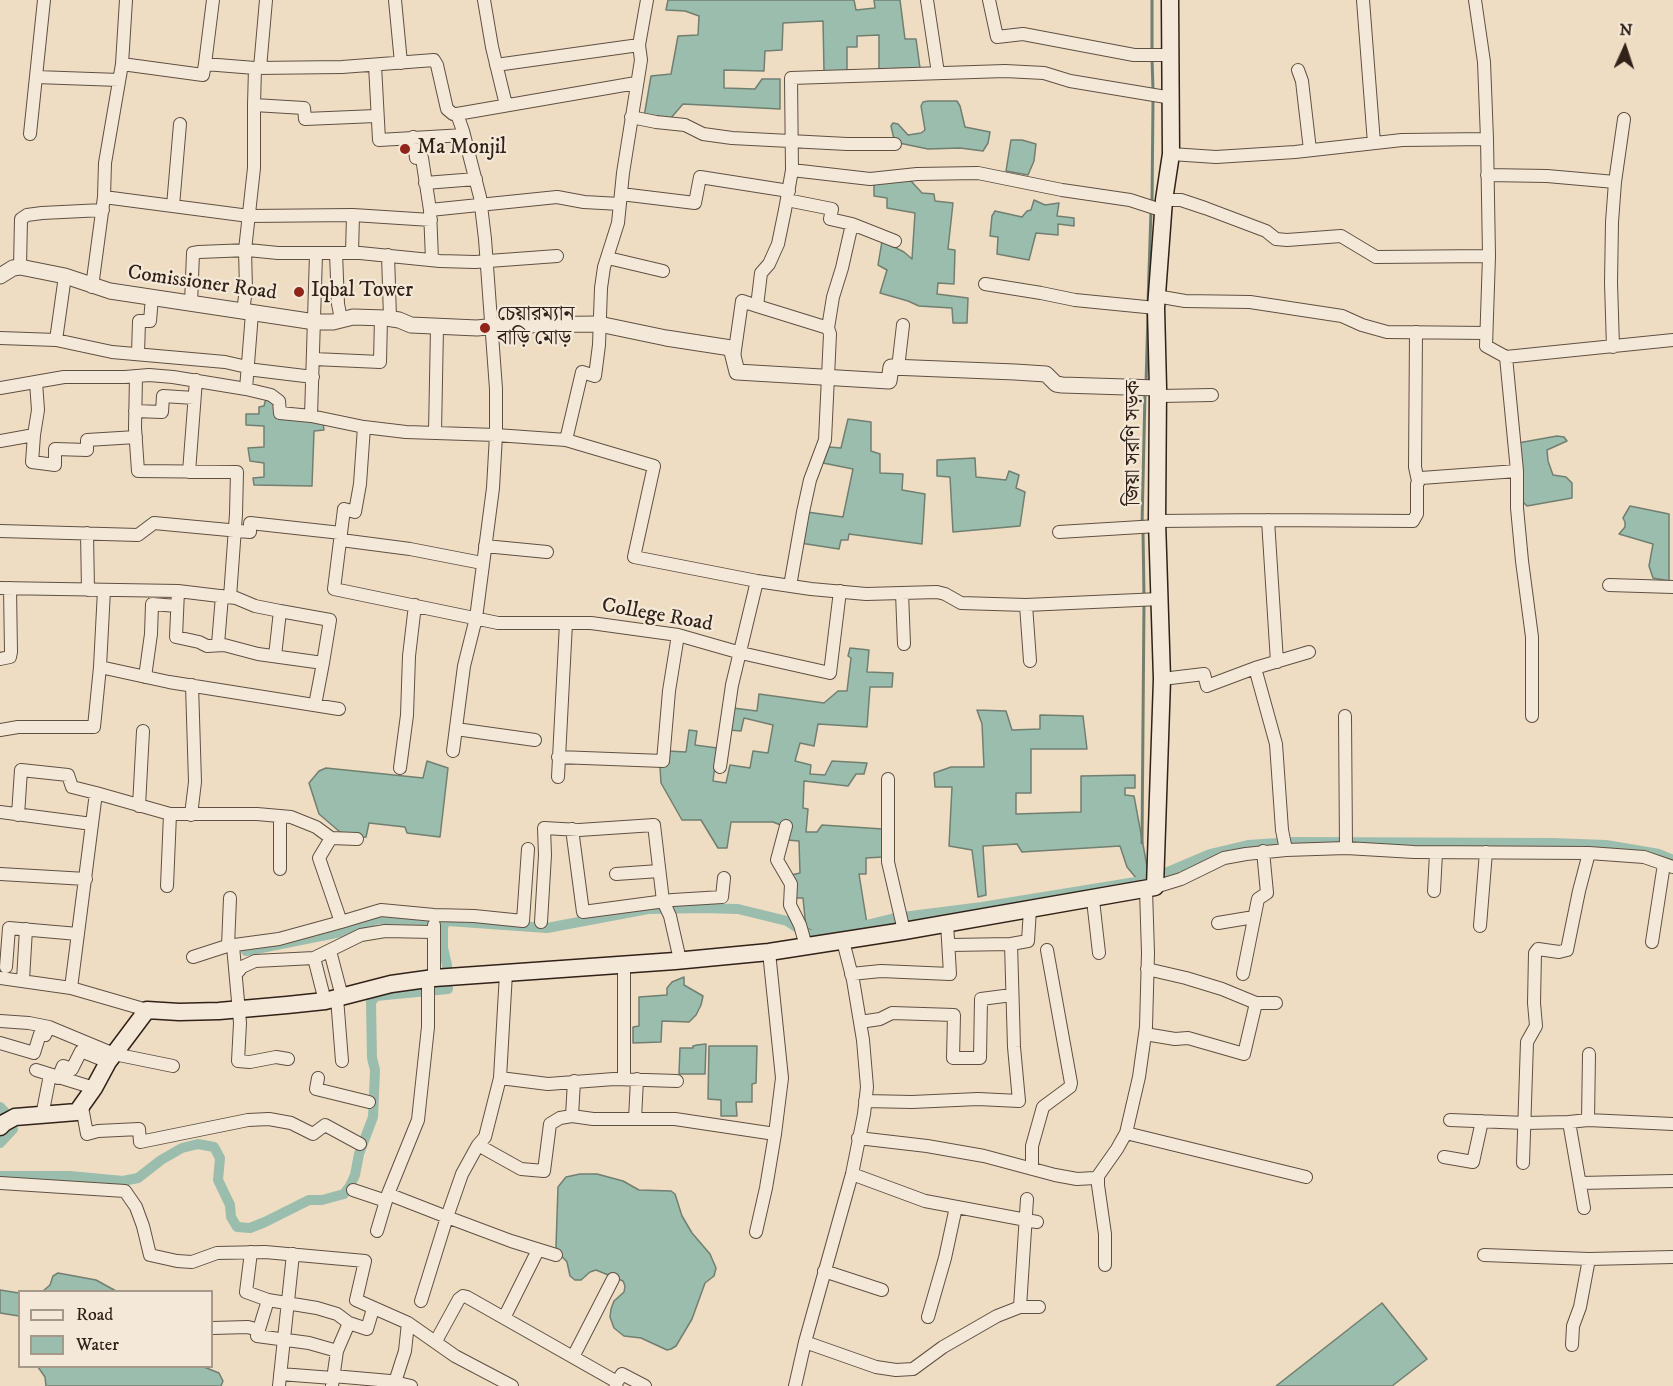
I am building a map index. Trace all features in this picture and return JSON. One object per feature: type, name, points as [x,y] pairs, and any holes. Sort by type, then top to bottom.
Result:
[{"type":"main road","name":"জিয়া সরণি সড়ক","points":[[1152,887],[1156,850],[1162,679],[1157,524],[1156,302],[1164,205],[1171,154],[1170,0]]},
{"type":"main road","points":[[6,1122],[77,1112],[111,1058],[147,1010],[179,1012],[239,1009],[334,996],[391,984],[432,984],[462,976],[769,952],[805,943],[843,941],[904,929],[1093,900],[1152,887]]},
{"type":"street","points":[[30,134],[44,0]]},
{"type":"street","points":[[92,287],[104,197],[105,163],[122,64],[126,0]]},
{"type":"street","points":[[122,64],[203,75],[213,0]]},
{"type":"street","points":[[246,389],[248,312],[245,250],[254,168],[254,105],[257,68],[266,0]]},
{"type":"street","points":[[401,63],[394,0],[406,0]]},
{"type":"street","points":[[484,0],[492,47],[506,105]]},
{"type":"street","points":[[566,440],[582,372],[595,376],[601,288],[618,223],[631,117],[641,60],[639,45],[647,0]]},
{"type":"street","points":[[927,0],[938,73]]},
{"type":"street","points":[[989,0],[997,37],[1023,34],[1134,55],[1172,55]]},
{"type":"street","points":[[1363,0],[1374,143]]},
{"type":"street","points":[[1475,0],[1484,62],[1487,139],[1486,346],[1506,357],[1673,340]]},
{"type":"street","points":[[496,65],[639,45]]},
{"type":"street","points":[[205,64],[257,68],[375,65],[434,60],[447,109],[457,114],[636,83]]},
{"type":"street","points":[[375,65],[379,140],[464,135]]},
{"type":"street","points":[[757,306],[761,273],[770,264],[778,244],[792,170],[791,78],[1005,70],[1044,73],[1070,81],[1172,98]]},
{"type":"street","points":[[1298,70],[1302,81],[1310,150]]},
{"type":"street","points":[[36,77],[119,80]]},
{"type":"street","points":[[254,105],[304,108],[305,119],[376,116]]},
{"type":"street","points":[[453,751],[464,666],[476,618],[493,488],[496,435],[496,388],[481,204],[457,114]]},
{"type":"street","points":[[631,117],[685,125],[703,134],[732,138],[791,142],[895,144]]},
{"type":"street","points":[[1613,347],[1611,284],[1615,182],[1624,119]]},
{"type":"street","points":[[173,206],[180,124]]},
{"type":"street","points":[[413,137],[416,158],[422,158],[431,215],[432,260]]},
{"type":"street","points":[[1171,154],[1216,156],[1310,150],[1402,140],[1487,139]]},
{"type":"street","points":[[792,170],[870,179],[917,174],[978,173],[1062,190],[1164,205],[1181,200],[1266,231],[1276,239],[1341,236],[1376,257],[1488,256]]},
{"type":"street","points":[[1487,175],[1547,176],[1615,182]]},
{"type":"street","points":[[104,197],[249,216],[431,215],[481,204],[557,197],[584,202],[610,202],[620,199],[695,203],[700,177],[788,195],[832,209],[830,219],[852,224],[895,241]]},
{"type":"street","points":[[425,183],[476,179]]},
{"type":"street","points":[[0,276],[13,268],[20,267],[21,219],[27,215],[102,210]]},
{"type":"street","points":[[352,253],[353,216]]},
{"type":"street","points":[[790,586],[802,512],[810,480],[825,440],[831,341],[828,328],[833,297],[852,224]]},
{"type":"street","points":[[191,304],[193,253],[245,250],[278,253],[352,253],[432,260],[486,261],[557,256]]},
{"type":"street","points":[[336,253],[338,304],[341,319]]},
{"type":"street","points":[[311,416],[316,254]]},
{"type":"street","points":[[314,359],[380,362],[386,318],[388,255]]},
{"type":"street","points":[[608,258],[663,271]]},
{"type":"street","name":"Comissioner Road","points":[[20,267],[65,276],[92,287],[315,322],[386,318],[401,320],[411,325],[436,327],[599,324],[731,348],[737,372],[889,381],[891,367],[898,368]]},
{"type":"street","points":[[56,340],[65,276]]},
{"type":"street","points":[[985,284],[1075,300],[1250,302],[1342,316],[1387,332],[1486,333]]},
{"type":"street","points":[[138,354],[139,321],[150,321],[152,297]]},
{"type":"street","points":[[734,359],[742,301],[828,328]]},
{"type":"street","points":[[903,325],[898,368],[1043,373],[1056,384],[1062,385],[1158,390],[1161,396],[1212,395]]},
{"type":"street","points":[[435,433],[436,327]]},
{"type":"street","points":[[1059,532],[1157,524],[1268,520],[1413,521],[1417,514],[1418,480],[1415,467],[1416,332]]},
{"type":"street","points":[[0,338],[56,340],[112,352],[225,362],[247,368],[313,377]]},
{"type":"street","points":[[1506,357],[1517,471],[1517,508],[1532,637],[1532,716]]},
{"type":"street","points":[[136,376],[138,471],[237,472],[235,530],[218,644]]},
{"type":"street","points":[[0,388],[64,377],[172,377],[271,395],[279,401],[280,412],[364,427],[566,440],[654,466],[634,556],[757,581],[840,591],[938,592],[961,603],[1026,605],[1160,599]]},
{"type":"street","points":[[189,472],[196,380]]},
{"type":"street","points":[[36,382],[38,410],[33,462],[55,465],[55,449],[87,450],[87,440],[136,437]]},
{"type":"street","points":[[135,411],[162,412],[163,396],[194,398]]},
{"type":"street","points":[[341,537],[344,509],[356,512],[364,427]]},
{"type":"street","points":[[0,441],[34,435]]},
{"type":"street","points":[[1418,480],[1425,477],[1517,471]]},
{"type":"street","points":[[1268,520],[1277,662]]},
{"type":"street","points":[[0,531],[138,535],[154,523],[250,532],[250,523],[482,563]]},
{"type":"street","points":[[87,533],[88,590]]},
{"type":"street","name":"College Road","points":[[341,537],[334,589],[498,623],[591,623],[678,636],[830,673],[840,591]]},
{"type":"street","points":[[485,546],[548,552]]},
{"type":"street","points":[[720,767],[732,685],[757,581]]},
{"type":"street","points":[[1609,585],[1673,587]]},
{"type":"street","points":[[0,659],[10,657],[11,652],[5,588],[178,591],[226,597],[255,606],[330,620],[315,705]]},
{"type":"street","points":[[0,730],[18,727],[94,728],[104,590]]},
{"type":"street","points":[[178,591],[176,637],[207,645],[218,644],[322,663]]},
{"type":"street","points":[[902,593],[904,644]]},
{"type":"street","points":[[145,677],[151,634],[152,604],[177,606]]},
{"type":"street","points":[[400,768],[407,716],[409,656],[415,605]]},
{"type":"street","points":[[1026,605],[1030,661]]},
{"type":"street","points":[[275,656],[279,611]]},
{"type":"street","points":[[558,777],[566,623]]},
{"type":"street","points":[[558,757],[663,760],[669,691],[678,636]]},
{"type":"street","points":[[1162,679],[1204,674],[1207,686],[1309,652]]},
{"type":"street","points":[[100,667],[145,677],[339,709]]},
{"type":"street","points":[[1256,668],[1276,744],[1282,830],[1286,849]]},
{"type":"street","points":[[191,816],[195,782],[192,685]]},
{"type":"street","points":[[1345,716],[1346,848]]},
{"type":"street","points":[[456,729],[535,740]]},
{"type":"street","points":[[139,806],[143,730]]},
{"type":"street","points":[[18,815],[21,770],[68,775],[72,787],[170,814],[191,816],[219,813],[280,816],[316,827],[331,838],[357,839]]},
{"type":"street","points":[[888,779],[888,862],[904,929]]},
{"type":"street","points":[[71,988],[96,794]]},
{"type":"street","points":[[0,812],[92,824]]},
{"type":"street","points":[[167,886],[170,814]]},
{"type":"street","points":[[280,816],[280,869]]},
{"type":"street","points":[[541,922],[545,855],[544,828],[572,830],[654,825],[663,902],[670,916],[680,960]]},
{"type":"street","points":[[786,826],[777,860],[791,884],[790,904],[805,943]]},
{"type":"street","points":[[572,830],[583,912],[722,897],[724,878]]},
{"type":"street","points":[[331,838],[319,858],[340,922]]},
{"type":"street","points":[[858,1138],[927,1146],[984,1156],[1077,1179],[1098,1176],[1126,1132],[1139,1077],[1145,1034],[1152,887],[1180,879],[1224,858],[1286,849],[1346,848],[1436,853],[1589,853],[1644,857],[1668,865],[1652,942]]},
{"type":"street","points":[[193,957],[231,946],[279,939],[381,910],[523,921],[528,849]]},
{"type":"street","points":[[1243,974],[1258,899],[1267,893],[1263,851]]},
{"type":"street","points":[[1480,926],[1486,852]]},
{"type":"street","points":[[1434,891],[1436,853]]},
{"type":"street","points":[[1523,1163],[1527,1042],[1536,1026],[1535,953],[1538,949],[1559,952],[1567,950],[1589,853]]},
{"type":"street","points":[[616,874],[659,871]]},
{"type":"street","points":[[0,874],[86,879]]},
{"type":"street","points":[[230,898],[231,946],[237,973],[239,1009],[238,1061],[250,1062],[276,1057],[288,1059]]},
{"type":"street","points":[[1093,900],[1099,953]]},
{"type":"street","points":[[950,945],[1011,944],[1028,941],[1030,909]]},
{"type":"street","points":[[377,1232],[387,1198],[418,1120],[432,984],[434,915]]},
{"type":"street","points":[[1218,923],[1254,917]]},
{"type":"street","points":[[851,974],[881,972],[950,974],[947,923]]},
{"type":"street","points":[[78,934],[9,928],[3,972],[22,980],[71,988],[147,1010]]},
{"type":"street","points":[[22,980],[26,929]]},
{"type":"street","points":[[237,973],[242,967],[255,961],[314,958],[361,934],[385,930],[433,932]]},
{"type":"street","points":[[795,1386],[824,1271],[852,1174],[865,1101],[866,1060],[843,941]]},
{"type":"street","points":[[865,1101],[912,1102],[978,1099],[1019,1101],[1011,944]]},
{"type":"street","points":[[1032,1168],[1032,1146],[1043,1107],[1070,1087],[1071,1083],[1047,950]]},
{"type":"street","points":[[330,951],[342,1061]]},
{"type":"street","points":[[756,1232],[766,1188],[782,1078],[769,952]]},
{"type":"street","points":[[314,958],[334,996]]},
{"type":"street","points":[[624,964],[635,1119]]},
{"type":"street","points":[[1147,969],[1222,989],[1256,1003],[1276,1003]]},
{"type":"street","points":[[421,1301],[462,1174],[485,1137],[500,1078],[506,973]]},
{"type":"street","points":[[860,1022],[879,1020],[892,1013],[954,1015],[953,1058],[980,1058],[981,999],[1012,995]]},
{"type":"street","points":[[1145,1034],[1175,1039],[1188,1038],[1244,1054],[1256,1003]]},
{"type":"street","points":[[0,1021],[49,1027],[111,1058]]},
{"type":"street","points":[[0,1043],[34,1053],[40,1034],[45,1035],[49,1027]]},
{"type":"street","points":[[42,1116],[54,1076],[63,1066],[72,1069],[81,1051],[111,1058],[172,1066]]},
{"type":"street","points":[[1588,1120],[1589,1054]]},
{"type":"street","points":[[36,1070],[94,1088]]},
{"type":"street","points":[[318,1078],[316,1089],[369,1102]]},
{"type":"street","points":[[500,1078],[548,1084],[631,1079],[676,1082]]},
{"type":"street","points":[[572,1116],[574,1081]]},
{"type":"street","points":[[82,1107],[87,1134],[139,1129],[140,1142],[248,1120],[269,1119],[291,1124],[314,1134],[325,1125],[360,1144]]},
{"type":"street","points":[[478,1145],[520,1169],[544,1171],[550,1124],[560,1118],[572,1116],[593,1119],[654,1118],[692,1121],[775,1134]]},
{"type":"street","points":[[1449,1120],[1526,1123],[1588,1120],[1673,1124]]},
{"type":"street","points":[[1444,1157],[1473,1162],[1482,1121]]},
{"type":"street","points":[[1569,1122],[1584,1208]]},
{"type":"street","points":[[1126,1132],[1306,1177]]},
{"type":"street","points":[[852,1174],[925,1201],[1032,1221]]},
{"type":"street","points":[[1098,1176],[1105,1234],[1105,1265]]},
{"type":"street","points":[[1580,1183],[1673,1181]]},
{"type":"street","points":[[0,1183],[125,1191],[136,1207],[144,1226],[150,1255],[177,1261],[192,1262],[217,1253],[251,1252],[365,1261],[356,1300],[408,1323],[455,1356],[512,1386]]},
{"type":"street","points":[[353,1190],[447,1217],[556,1255]]},
{"type":"street","points":[[1020,1307],[1032,1221],[1027,1199]]},
{"type":"street","points":[[928,1317],[945,1258],[956,1207]]},
{"type":"street","points":[[504,1318],[538,1250]]},
{"type":"street","points":[[251,1252],[246,1292],[268,1300],[288,1302],[337,1314],[349,1323],[367,1329],[374,1309]]},
{"type":"street","points":[[293,1254],[280,1380],[395,1382],[411,1386]]},
{"type":"street","points":[[1484,1256],[1673,1257]]},
{"type":"street","points":[[1572,1345],[1573,1326],[1580,1307],[1589,1258]]},
{"type":"street","points":[[824,1271],[882,1290]]},
{"type":"street","points":[[573,1357],[613,1279]]},
{"type":"street","points":[[436,1341],[459,1299],[463,1296],[573,1357],[616,1384],[622,1374],[645,1386]]},
{"type":"street","points":[[268,1300],[257,1336],[322,1346],[336,1351]]},
{"type":"street","points":[[805,1342],[876,1367],[896,1370],[913,1369],[943,1347],[981,1325],[1020,1307],[1038,1307]]},
{"type":"street","points":[[333,1380],[336,1351],[349,1323]]},
{"type":"street","points":[[395,1382],[405,1351],[408,1323]]},
{"type":"street","points":[[213,1328],[248,1327],[258,1330]]},
{"type":"water","points":[[668,0],[854,0],[856,10],[875,8],[874,0],[900,0],[905,39],[916,39],[920,68],[879,69],[879,35],[857,36],[857,47],[847,47],[847,71],[824,71],[823,21],[783,23],[782,50],[765,51],[764,71],[724,70],[724,88],[755,89],[762,79],[780,79],[780,109],[683,104],[670,119],[644,117],[651,76],[671,74],[678,36],[698,35],[699,16],[685,11],[666,10]]},
{"type":"water","points":[[957,101],[965,127],[990,132],[988,143],[983,151],[960,148],[928,149],[899,143],[894,139],[891,126],[893,123],[898,124],[908,135],[925,130],[921,106],[923,102]]},
{"type":"water","points":[[1011,140],[1036,144],[1034,161],[1028,175],[1006,171]]},
{"type":"water","points":[[911,181],[922,193],[934,194],[935,201],[953,203],[948,249],[955,250],[954,284],[938,283],[937,294],[968,298],[967,323],[953,323],[952,308],[919,306],[880,293],[887,270],[878,265],[882,241],[904,252],[912,259],[915,213],[887,208],[887,198],[874,196],[874,182]]},
{"type":"water","points":[[1034,200],[1045,205],[1059,203],[1057,216],[1074,218],[1074,226],[1058,224],[1058,235],[1036,233],[1029,260],[997,254],[998,237],[990,236],[992,216],[995,211],[1022,217],[1031,210]]},
{"type":"water","points":[[266,398],[323,423],[324,430],[314,431],[312,486],[254,485],[253,478],[264,477],[264,463],[250,461],[248,448],[264,447],[264,426],[246,425],[246,414],[259,414],[259,407],[264,406]]},
{"type":"water","points":[[848,419],[871,422],[871,451],[880,454],[880,473],[903,474],[902,490],[925,494],[922,544],[849,534],[848,540],[841,540],[839,549],[800,543],[807,512],[843,517],[853,469],[823,463],[829,447],[841,448]]},
{"type":"water","points":[[1557,436],[1564,437],[1567,441],[1547,450],[1548,461],[1553,475],[1566,477],[1572,483],[1572,498],[1527,506],[1522,501],[1518,443]]},
{"type":"water","points":[[975,458],[976,477],[1006,480],[1009,471],[1019,475],[1016,488],[1025,492],[1020,526],[953,532],[950,477],[937,476],[937,460]]},
{"type":"water","points":[[1630,506],[1669,514],[1669,581],[1653,578],[1649,566],[1653,544],[1619,534],[1625,527],[1623,518]]},
{"type":"water","points":[[850,648],[869,650],[867,672],[893,673],[892,687],[870,687],[867,727],[818,724],[814,746],[800,743],[795,761],[811,765],[810,774],[825,775],[832,761],[867,763],[864,774],[856,774],[848,786],[804,781],[803,808],[808,809],[806,832],[817,832],[822,825],[883,829],[883,857],[866,858],[866,874],[859,874],[867,924],[819,933],[806,928],[803,898],[796,898],[791,875],[800,873],[799,841],[787,840],[783,826],[773,822],[731,822],[727,848],[718,848],[701,820],[682,820],[661,783],[660,767],[669,763],[668,751],[686,752],[689,730],[697,731],[695,745],[717,748],[713,781],[726,783],[730,765],[750,768],[753,751],[768,753],[773,725],[744,718],[741,731],[729,730],[733,708],[757,711],[759,694],[824,703],[838,691],[847,691]]},
{"type":"water","points":[[977,710],[1006,711],[1012,730],[1040,729],[1040,715],[1083,716],[1087,749],[1031,749],[1031,793],[1016,793],[1016,814],[1081,812],[1081,776],[1135,775],[1135,788],[1125,788],[1125,795],[1134,796],[1149,877],[1137,879],[1127,867],[1120,846],[1022,852],[1017,844],[983,846],[986,895],[978,897],[972,850],[949,846],[952,787],[935,787],[934,773],[951,767],[984,767],[982,724]]},
{"type":"water","points":[[427,761],[448,768],[440,837],[407,833],[405,827],[369,823],[366,837],[347,838],[319,814],[309,783],[319,771],[326,768],[423,778]]},
{"type":"water","points":[[684,977],[684,985],[703,996],[696,1015],[689,1022],[662,1021],[661,1042],[633,1043],[633,1027],[639,1026],[639,997],[667,995],[667,988],[672,982]]},
{"type":"water","points":[[706,1044],[705,1074],[679,1074],[680,1048],[693,1048],[693,1046]]},
{"type":"water","points":[[709,1046],[757,1046],[756,1083],[752,1084],[752,1102],[736,1102],[737,1116],[721,1116],[721,1100],[708,1099]]},
{"type":"water","points":[[597,1174],[623,1181],[639,1190],[671,1191],[675,1194],[682,1216],[692,1233],[710,1254],[716,1268],[714,1276],[705,1283],[692,1319],[676,1346],[671,1349],[667,1350],[641,1338],[624,1336],[614,1328],[610,1317],[611,1309],[614,1301],[624,1292],[623,1281],[596,1270],[581,1280],[575,1280],[570,1276],[567,1262],[557,1251],[558,1187],[566,1177]]},
{"type":"water","points":[[58,1273],[96,1280],[114,1290],[44,1290],[50,1285],[53,1276]]},
{"type":"water","points":[[0,1290],[18,1293],[18,1316],[0,1313]]},
{"type":"water","points":[[1382,1303],[1427,1359],[1392,1386],[1276,1386]]},
{"type":"water","points":[[39,1368],[206,1368],[219,1373],[223,1381],[221,1386],[46,1386],[45,1377]]},
{"type":"waterway","points":[[1152,0],[1152,51]]},
{"type":"waterway","points":[[1152,58],[1153,90]]},
{"type":"waterway","points":[[1152,204],[1153,100]]},
{"type":"waterway","points":[[1148,303],[1151,211]]},
{"type":"waterway","points":[[1146,384],[1148,313]]},
{"type":"waterway","points":[[1142,525],[1145,394]]},
{"type":"waterway","points":[[1143,531],[1144,597]]},
{"type":"waterway","points":[[1142,843],[1144,603]]},
{"type":"waterway","points":[[448,921],[547,928],[648,909],[738,909],[787,921],[809,935],[842,931],[895,918],[982,907],[1142,881],[1210,854],[1248,845],[1294,842],[1606,845],[1659,854],[1673,860]]},
{"type":"waterway","points":[[246,951],[341,932],[378,919],[425,920]]},
{"type":"waterway","points":[[0,1176],[70,1176],[123,1181],[138,1178],[161,1160],[182,1148],[198,1144],[214,1147],[220,1158],[218,1180],[230,1205],[231,1217],[237,1227],[250,1228],[309,1200],[322,1200],[344,1194],[355,1175],[359,1154],[373,1117],[375,1070],[372,1058],[371,1002],[376,996],[448,989],[447,965],[443,948],[445,921]]},
{"type":"waterway","points":[[0,1107],[13,1129],[0,1143]]},
{"type":"place","name":"Ma Monjil","points":[[405,149]]},
{"type":"place","name":"Iqbal Tower","points":[[299,292]]},
{"type":"place","name":"চেয়ারম্যান বাড়ি মোড়","points":[[485,328]]}]
